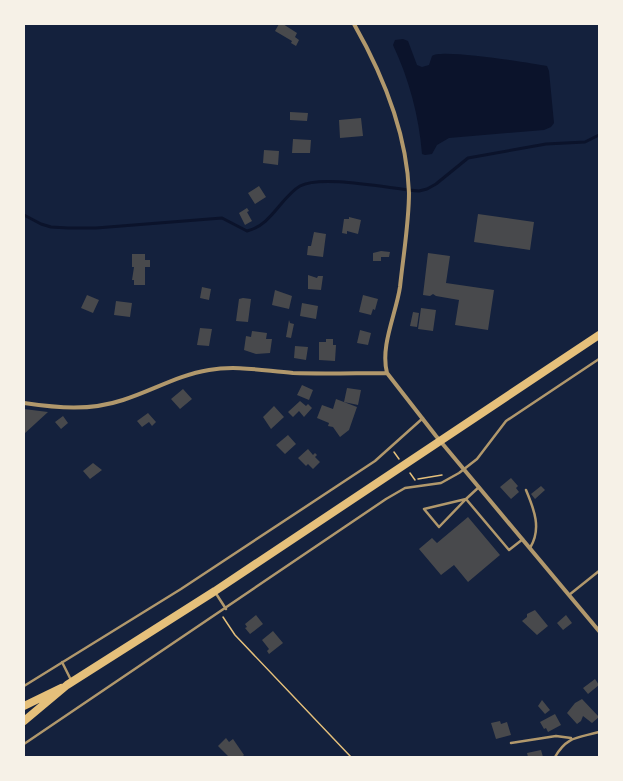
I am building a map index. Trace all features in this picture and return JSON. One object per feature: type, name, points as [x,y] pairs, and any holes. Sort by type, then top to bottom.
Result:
[{"type":"main road","points":[[24,722],[70,684],[215,591],[599,335]]},
{"type":"main road","points":[[24,706],[38,697],[70,684]]},
{"type":"street","points":[[354,24],[373,58],[388,94],[403,152],[409,194],[400,288],[387,347],[386,360],[388,373],[441,441],[599,630]]},
{"type":"street","points":[[24,404],[72,408],[96,406],[134,396],[182,377],[209,370],[226,368],[306,373],[388,373]]},
{"type":"lane","points":[[24,744],[226,609],[396,492],[411,487],[441,483],[464,469],[484,452],[506,421],[599,359]]},
{"type":"lane","points":[[24,686],[182,589],[375,461],[423,418]]},
{"type":"lane","points":[[466,499],[424,509],[439,527],[479,487]]},
{"type":"lane","points":[[526,490],[534,508],[536,525],[536,538],[530,548]]},
{"type":"lane","points":[[466,499],[509,550],[522,539]]},
{"type":"lane","points":[[569,595],[599,571]]},
{"type":"lane","points":[[215,591],[226,609]]},
{"type":"lane","points":[[62,662],[70,684]]},
{"type":"lane","points":[[511,743],[556,736],[570,738],[599,732]]},
{"type":"lane","points":[[554,757],[560,748],[570,738]]},
{"type":"path","points":[[415,480],[443,475]]},
{"type":"path","points":[[221,612],[235,635],[351,757]]},
{"type":"water","points":[[403,39],[408,41],[417,65],[422,67],[429,65],[432,56],[439,54],[486,57],[547,66],[549,71],[554,123],[551,127],[544,130],[449,138],[437,145],[432,154],[422,154],[416,112],[404,71],[393,45],[395,40]]},
{"type":"building","points":[[279,24],[283,24],[297,33],[295,37],[299,40],[296,46],[291,43],[292,41],[275,31]]},
{"type":"building","points":[[290,112],[308,113],[307,121],[290,120]]},
{"type":"building","points":[[361,118],[363,136],[340,138],[339,120]]},
{"type":"building","points":[[293,139],[311,140],[310,153],[292,153]]},
{"type":"building","points":[[264,150],[279,151],[278,165],[263,163]]},
{"type":"building","points":[[259,186],[266,197],[255,204],[248,193]]},
{"type":"building","points":[[247,208],[249,211],[247,212],[252,221],[245,225],[239,213]]},
{"type":"building","points":[[478,214],[534,222],[530,250],[474,242]]},
{"type":"building","points":[[349,217],[361,220],[358,234],[347,231],[347,234],[342,233],[344,219],[349,219]]},
{"type":"building","points":[[314,232],[326,234],[323,257],[307,255],[308,246],[311,246]]},
{"type":"building","points":[[381,251],[390,252],[389,257],[381,257],[381,261],[373,261],[373,253]]},
{"type":"building","points":[[428,253],[450,256],[446,283],[494,290],[488,330],[455,325],[459,300],[436,296],[433,294],[430,296],[423,295]]},
{"type":"building","points":[[132,254],[145,254],[145,260],[150,260],[150,267],[145,267],[145,285],[134,285],[134,280],[132,280],[134,267],[132,267]]},
{"type":"building","points":[[308,275],[317,278],[318,276],[323,276],[321,290],[308,289]]},
{"type":"building","points":[[202,287],[211,289],[209,300],[200,298]]},
{"type":"building","points":[[275,290],[292,296],[289,309],[272,305]]},
{"type":"building","points":[[87,295],[99,300],[93,313],[81,308]]},
{"type":"building","points":[[363,295],[378,299],[375,310],[373,309],[371,315],[359,312]]},
{"type":"building","points":[[239,299],[251,299],[248,322],[236,321]]},
{"type":"building","points":[[116,301],[132,303],[130,317],[114,315]]},
{"type":"building","points":[[302,303],[318,306],[316,319],[300,316]]},
{"type":"building","points":[[421,308],[436,310],[433,331],[418,329]]},
{"type":"building","points":[[413,312],[419,313],[417,327],[410,326]]},
{"type":"building","points":[[289,320],[290,323],[294,324],[291,338],[286,337]]},
{"type":"building","points":[[200,328],[212,329],[209,346],[197,345]]},
{"type":"building","points":[[360,330],[371,333],[368,345],[357,343]]},
{"type":"building","points":[[252,331],[267,333],[266,339],[272,339],[270,353],[256,354],[244,350],[246,336],[251,337]]},
{"type":"building","points":[[326,339],[333,339],[333,345],[336,345],[335,361],[319,360],[319,342],[326,342]]},
{"type":"building","points":[[295,346],[308,347],[306,360],[294,358]]},
{"type":"building","points":[[302,385],[313,390],[309,400],[297,395]]},
{"type":"building","points":[[347,388],[361,390],[358,405],[344,402]]},
{"type":"building","points":[[183,389],[192,399],[180,409],[171,399]]},
{"type":"building","points":[[336,399],[357,407],[349,430],[340,437],[333,427],[328,426],[329,423],[317,418],[322,405],[333,409]]},
{"type":"building","points":[[300,401],[306,406],[308,404],[312,408],[304,417],[299,411],[293,417],[288,412]]},
{"type":"building","points":[[274,406],[284,417],[271,429],[263,417]]},
{"type":"building","points":[[24,409],[48,412],[24,434]]},
{"type":"building","points":[[148,413],[156,422],[152,426],[149,422],[142,427],[137,421]]},
{"type":"building","points":[[63,416],[68,423],[61,429],[55,422]]},
{"type":"building","points":[[288,435],[296,444],[285,454],[276,445]]},
{"type":"building","points":[[308,449],[313,455],[315,453],[317,455],[315,457],[320,462],[313,469],[308,464],[306,466],[298,458]]},
{"type":"building","points":[[93,463],[102,470],[90,479],[83,471]]},
{"type":"building","points":[[511,478],[518,486],[516,488],[519,492],[511,499],[500,487]]},
{"type":"building","points":[[541,486],[545,490],[535,499],[531,494]]},
{"type":"building","points":[[468,517],[500,555],[468,582],[454,565],[441,575],[419,549],[432,538],[437,543]]},
{"type":"building","points":[[535,610],[548,626],[537,635],[522,621],[527,617],[527,614]]},
{"type":"building","points":[[256,615],[263,624],[250,634],[245,628],[247,627],[245,624]]},
{"type":"building","points":[[566,615],[572,623],[563,630],[557,623]]},
{"type":"building","points":[[273,631],[283,643],[269,654],[267,651],[269,649],[262,640]]},
{"type":"building","points":[[595,679],[599,685],[588,694],[583,688]]},
{"type":"building","points":[[582,699],[599,717],[592,723],[583,716],[581,721],[577,724],[567,713],[575,703]]},
{"type":"building","points":[[542,700],[550,710],[545,714],[538,706]]},
{"type":"building","points":[[555,714],[561,725],[548,732],[546,728],[544,729],[540,722]]},
{"type":"building","points":[[500,721],[501,724],[507,722],[511,735],[496,739],[491,723]]},
{"type":"building","points":[[226,738],[229,742],[233,739],[244,755],[242,757],[229,757],[218,746]]},
{"type":"building","points":[[541,750],[543,757],[528,757],[527,753]]},
{"type":"waterway","points":[[24,215],[41,224],[51,227],[68,228],[96,228],[222,218],[247,231],[256,228],[270,217],[293,191],[300,186],[310,183],[324,181],[357,183],[419,191],[436,184],[468,158],[546,144],[585,142],[599,135]]}]
